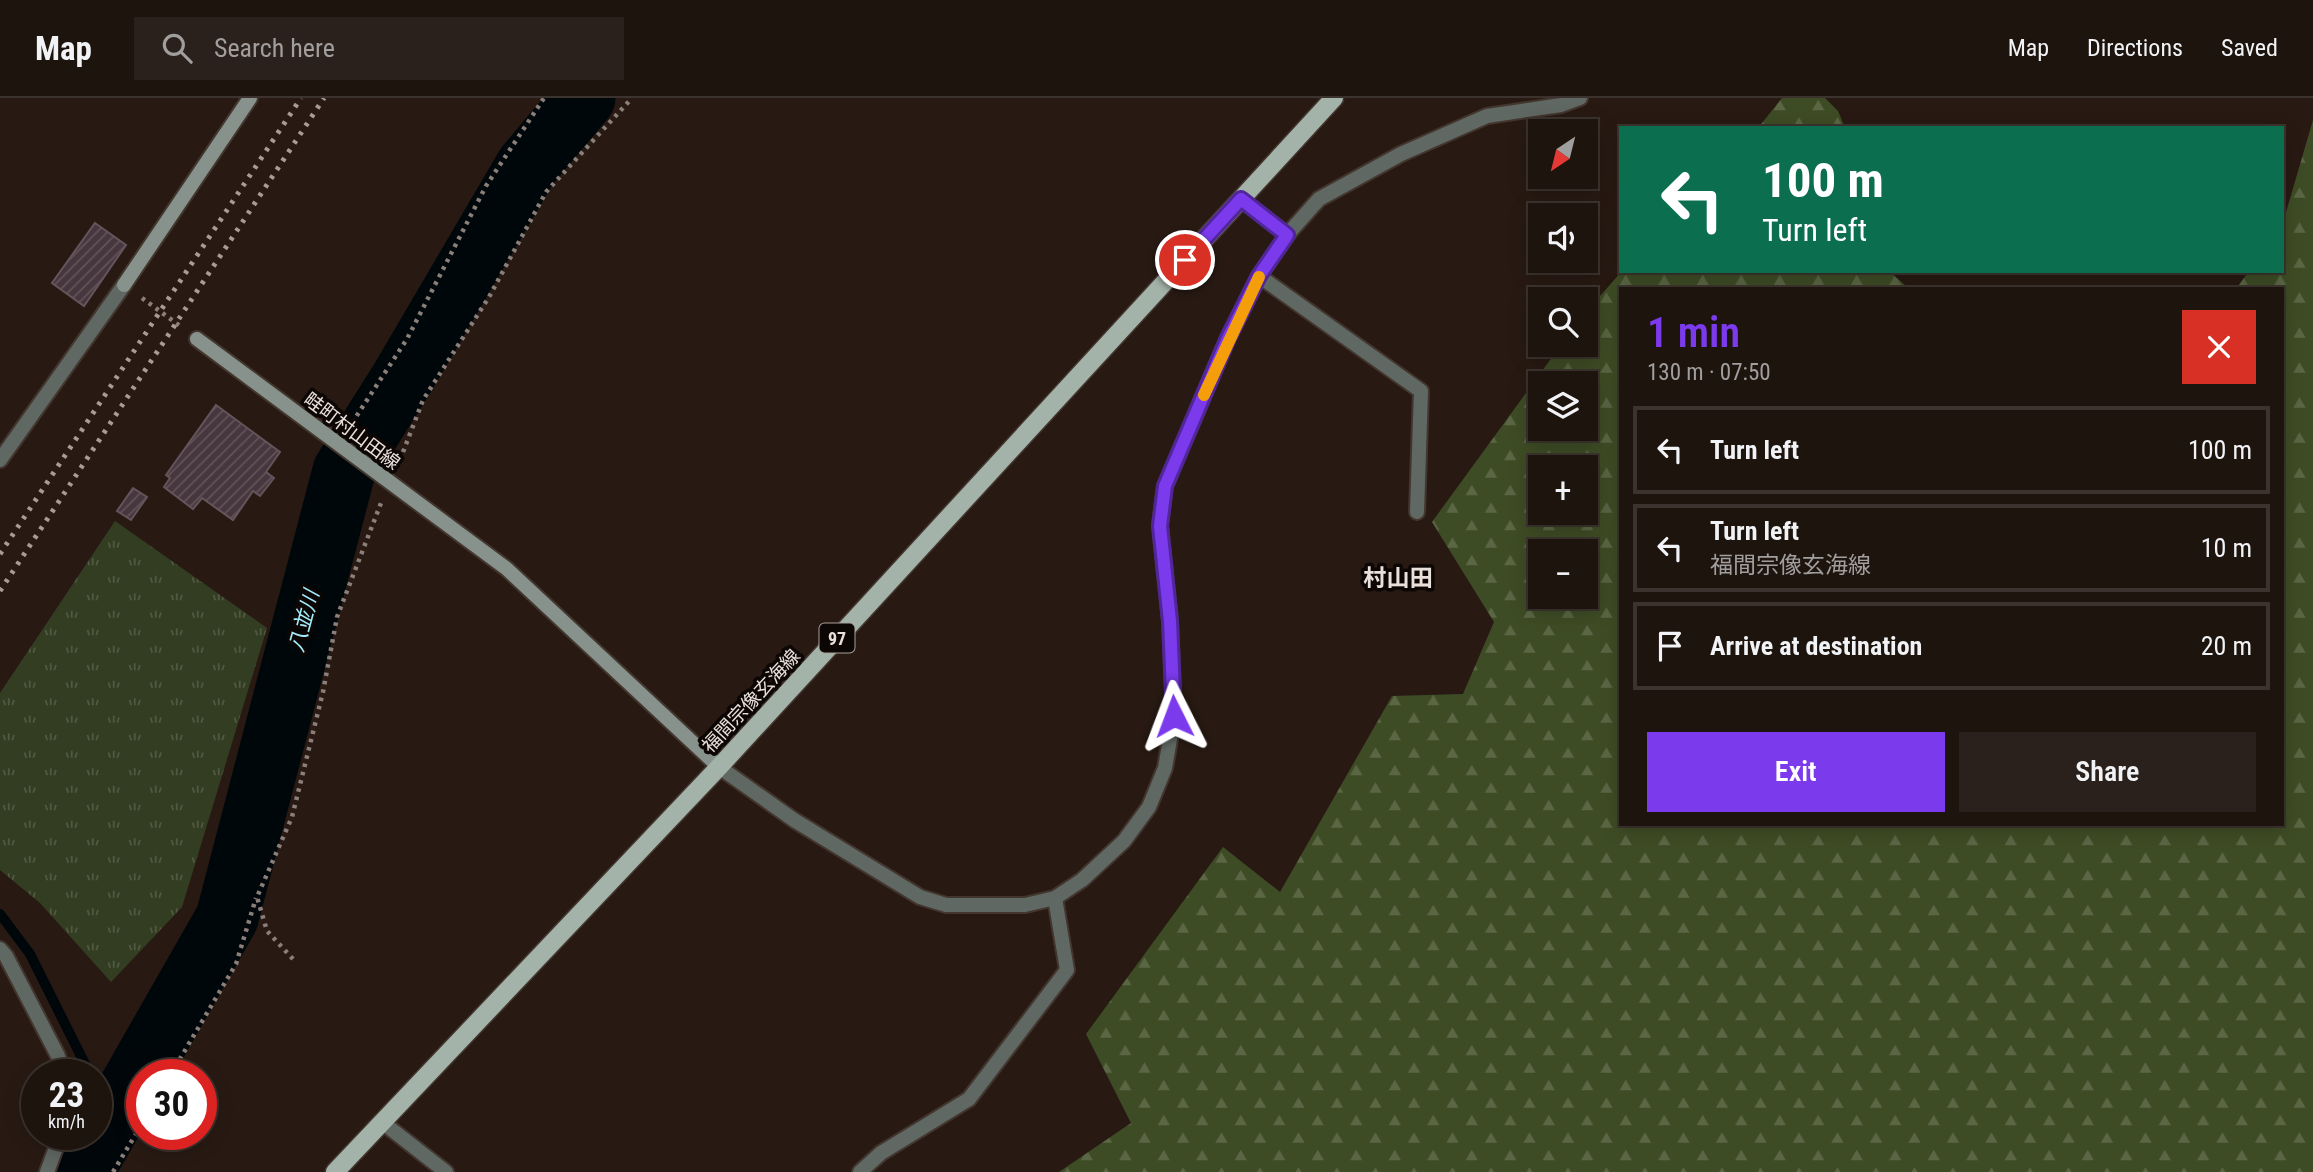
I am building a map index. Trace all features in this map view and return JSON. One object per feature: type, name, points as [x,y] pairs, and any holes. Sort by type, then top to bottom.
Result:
[{"type":"main road","points":[[124,285],[250,98]]},
{"type":"main road","name":"福間宗像玄海線","points":[[335,1172],[719,767],[1334,98]]},
{"type":"main road","name":"畦町村山田線","points":[[197,339],[507,569],[719,767]]},
{"type":"street","points":[[719,767],[794,820],[920,897],[946,905],[1025,905],[1055,898],[1082,880],[1124,841],[1149,807],[1165,768],[1174,716],[1170,621],[1160,526],[1165,486],[1228,338],[1259,276],[1287,235],[1319,199],[1401,154],[1487,116],[1561,105],[1580,98]]},
{"type":"street","points":[[1241,199],[1287,235]]},
{"type":"street","points":[[1259,276],[1421,391],[1417,512]]},
{"type":"street","points":[[0,460],[124,285]]},
{"type":"street","points":[[860,1172],[881,1153],[969,1099],[1067,970],[1055,898]]},
{"type":"street","points":[[0,949],[59,1059]]},
{"type":"street","points":[[382,1122],[446,1172]]},
{"type":"street","points":[[47,1172],[55,1150]]},
{"type":"path","points":[[338,444],[407,339],[486,186],[544,98]]},
{"type":"path","points":[[180,1059],[236,964],[257,897],[292,817],[323,692],[337,617],[364,541],[391,483],[423,400],[489,297],[546,192],[632,98]]},
{"type":"path","points":[[124,285],[197,339]]},
{"type":"path","points":[[257,897],[267,931],[293,959]]},
{"type":"path","points":[[113,1172],[126,1150]]},
{"type":"green space","points":[[1782,98],[1825,98],[1838,111],[1844,126],[1760,126]]},
{"type":"green space","points":[[2313,120],[2313,1172],[1059,1172],[1131,1123],[1086,1034],[1223,847],[1280,892],[1392,696],[1463,694],[1494,622],[1432,522],[1528,390],[1528,441],[1598,441],[1598,371],[1542,371],[1552,357],[1598,357],[1598,298],[1620,273],[1891,273],[1910,287],[1619,287],[1619,826],[2284,826],[2284,287],[2237,287],[2248,273],[2284,273],[2284,219]]},
{"type":"green space","points":[[115,521],[267,628],[182,907],[111,982],[40,903],[0,870],[0,693]]},
{"type":"building","points":[[95,223],[126,245],[84,306],[52,283]]},
{"type":"building","points":[[216,405],[280,452],[266,472],[274,478],[260,496],[253,491],[233,520],[202,498],[193,509],[164,487],[170,478],[166,475]]},
{"type":"building","points":[[133,488],[147,497],[131,520],[117,511]]},
{"type":"waterway","name":"八並川","points":[[82,1172],[227,918],[344,471],[402,379],[527,166],[584,98]]},
{"type":"waterway","points":[[0,914],[30,954],[82,1059]]},
{"type":"waterway","points":[[93,1154],[94,1150]]},
{"type":"railway","points":[[0,554],[301,98]]},
{"type":"railway","points":[[0,591],[324,98]]},
{"type":"slow traffic","points":[[1204,395],[1228,338],[1259,277]]},
{"type":"district","name":"村山田","points":[[1398,578]]},
{"type":"route","points":[[1174,716],[1170,621],[1160,526],[1165,486],[1228,338],[1259,276],[1287,235],[1241,199],[1185,260]]}]
